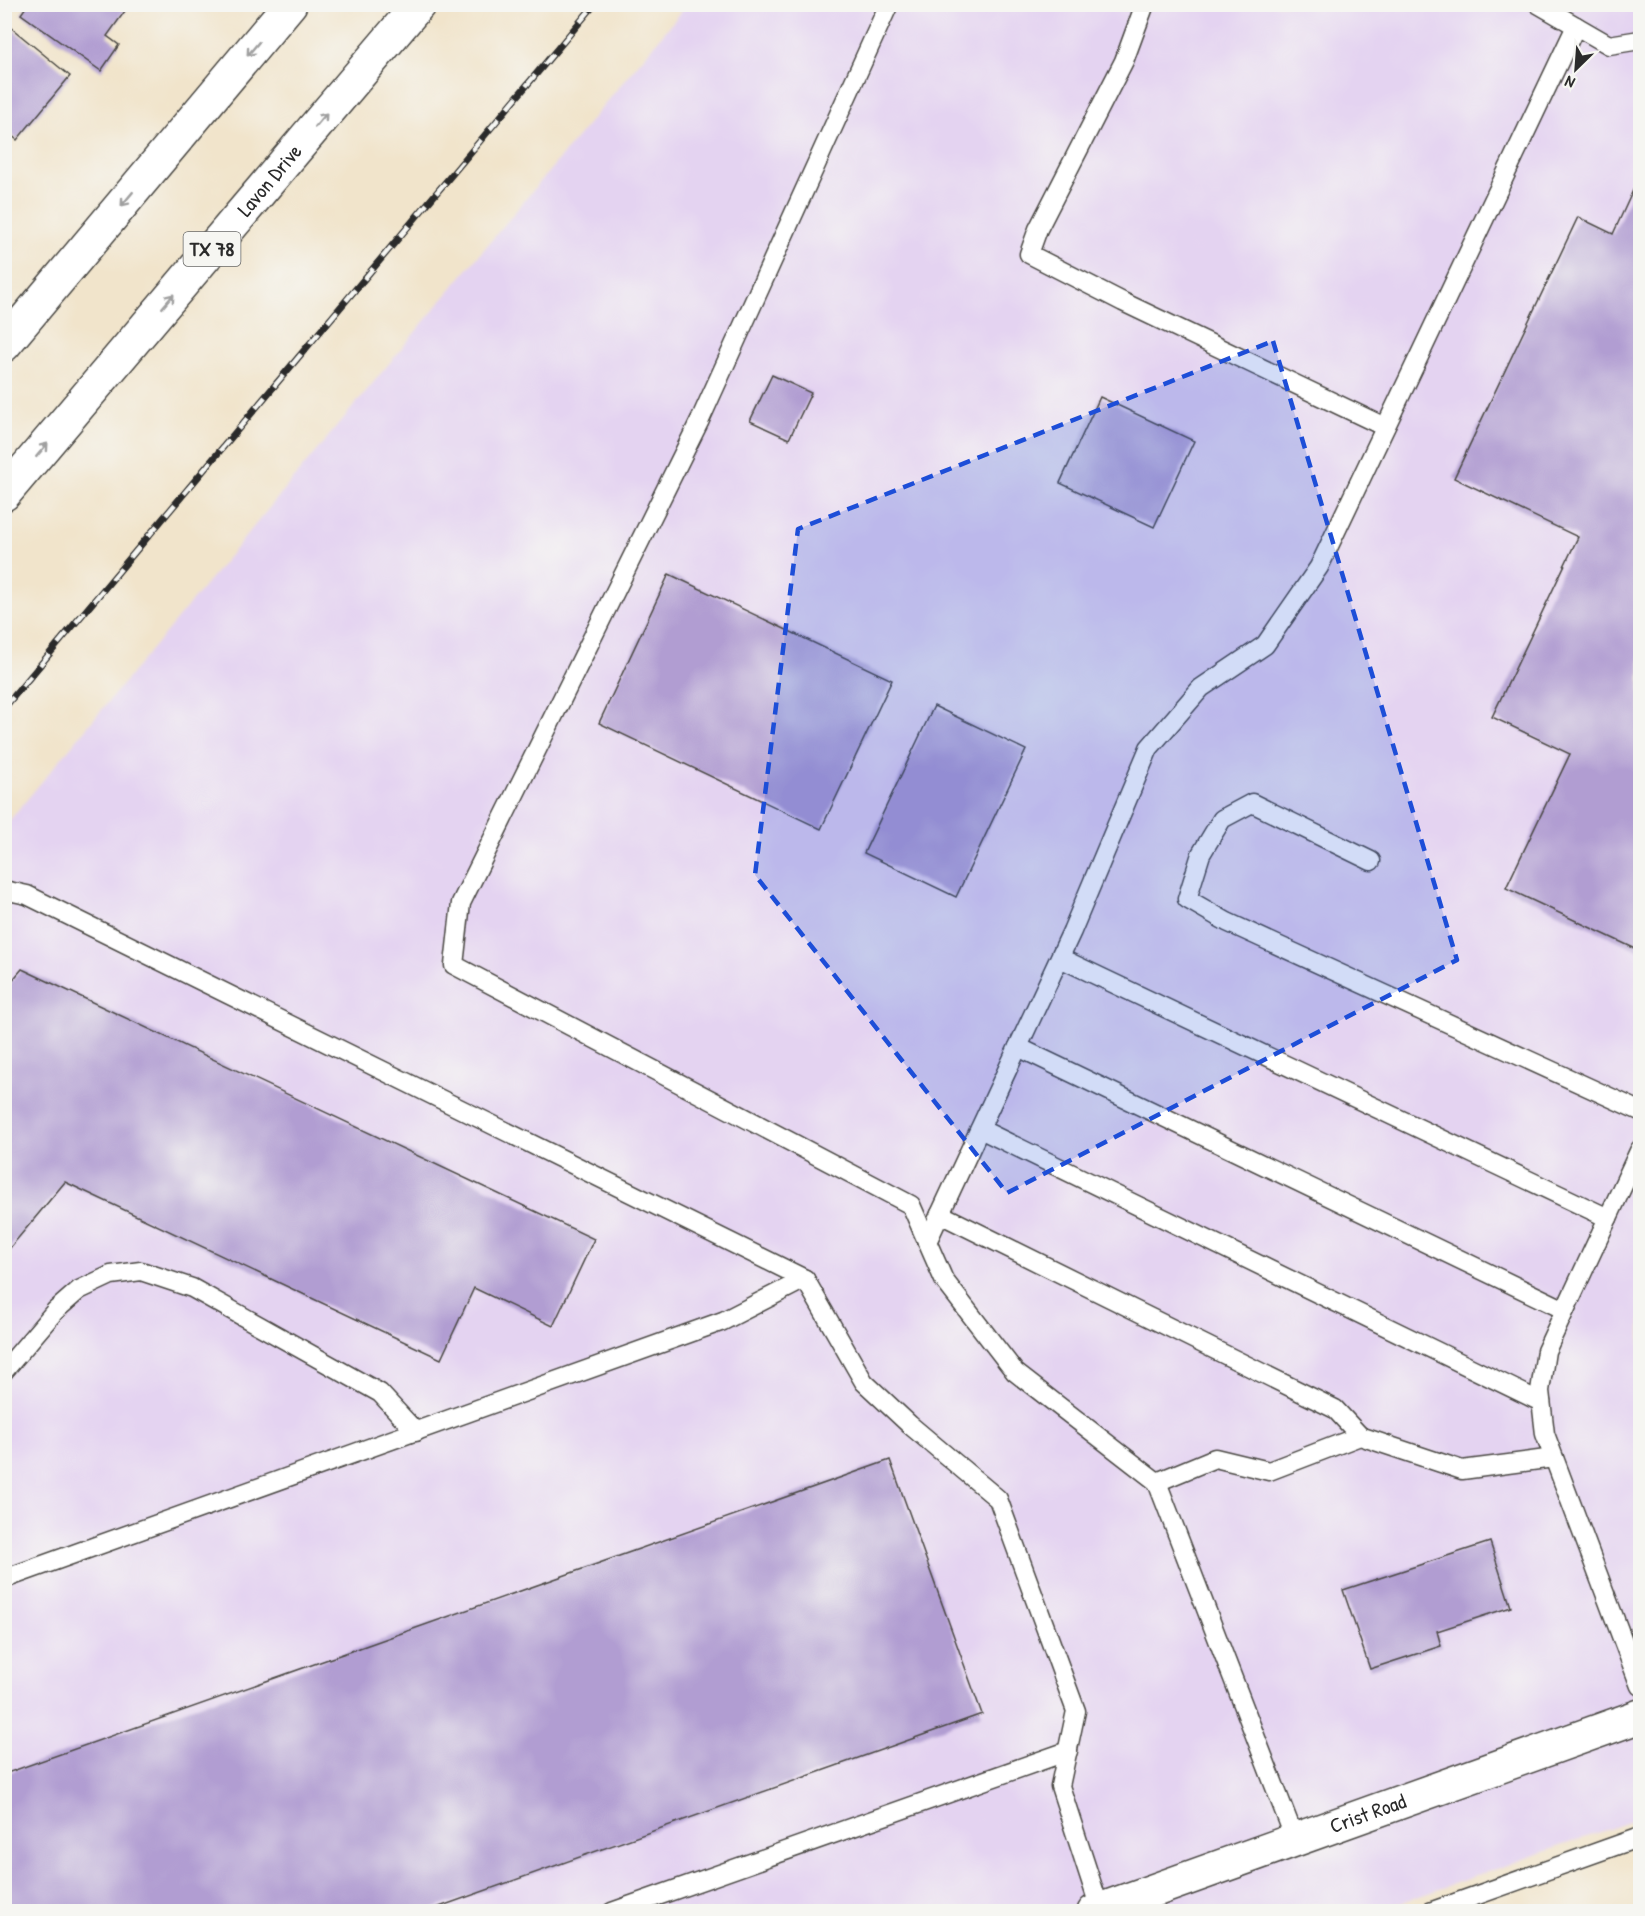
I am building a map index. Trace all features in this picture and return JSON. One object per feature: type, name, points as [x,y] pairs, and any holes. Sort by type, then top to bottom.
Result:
[{"type":"main road","points":[[4,345],[290,4]]},
{"type":"main road","name":"Lavon Drive","points":[[4,494],[419,4]]},
{"type":"main road","name":"Crist Road","points":[[1097,1910],[1641,1716]]},
{"type":"lane","points":[[889,4],[700,420],[461,903],[454,965],[911,1205],[944,1280],[1015,1372],[1157,1482],[1295,1839]]},
{"type":"lane","points":[[1145,4],[1124,61],[1038,229],[1029,254],[1133,307],[1385,427]]},
{"type":"lane","points":[[1538,4],[1609,45],[1641,40]]},
{"type":"lane","points":[[927,1242],[1060,958],[1149,748],[1201,688],[1265,645],[1319,567],[1576,26]]},
{"type":"lane","points":[[1371,861],[1252,803],[1222,819],[1201,854],[1187,899],[1248,932],[1641,1111]]},
{"type":"lane","points":[[4,890],[27,895],[805,1279],[864,1383],[998,1499],[1076,1710],[1060,1786],[1097,1910]]},
{"type":"lane","points":[[1060,958],[1608,1218]]},
{"type":"lane","points":[[1018,1047],[1565,1310]]},
{"type":"lane","points":[[980,1129],[1541,1402]]},
{"type":"lane","points":[[1641,1149],[1546,1351],[1540,1391],[1545,1434],[1641,1686]]},
{"type":"lane","points":[[940,1214],[1335,1409],[1360,1436],[1462,1470],[1554,1458]]},
{"type":"lane","points":[[4,1371],[55,1311],[79,1290],[111,1275],[141,1271],[192,1288],[380,1393],[416,1432]]},
{"type":"lane","points":[[4,1580],[723,1321],[805,1279]]},
{"type":"lane","points":[[1157,1482],[1215,1458],[1269,1471],[1360,1436]]},
{"type":"lane","points":[[612,1911],[1068,1751]]},
{"type":"lane","points":[[1430,1911],[1641,1837]]},
{"type":"highlighted area","points":[[1273,341],[1457,960],[1007,1193],[755,875],[798,529]]},
{"type":"shaded area","points":[[687,5],[1640,5],[1640,1818],[1377,1911],[5,1912],[5,826]]},
{"type":"building","points":[[28,4],[130,4],[107,36],[119,45],[101,71],[21,14]]},
{"type":"building","points":[[9,26],[70,76],[17,140],[4,129],[4,31]]},
{"type":"building","points":[[1640,175],[1640,951],[1506,888],[1570,754],[1492,717],[1578,537],[1454,478],[1578,217],[1613,234]]},
{"type":"building","points":[[772,375],[811,393],[789,439],[750,421]]},
{"type":"building","points":[[1100,397],[1194,441],[1154,527],[1060,483]]},
{"type":"building","points":[[669,574],[892,680],[821,829],[599,723]]},
{"type":"building","points":[[934,706],[1026,750],[956,897],[864,853]]},
{"type":"building","points":[[22,969],[594,1239],[553,1326],[474,1288],[441,1359],[65,1182],[4,1255],[4,990]]},
{"type":"building","points":[[890,1460],[982,1714],[425,1912],[4,1912],[4,1774]]},
{"type":"building","points":[[1490,1542],[1511,1607],[1437,1631],[1441,1646],[1370,1669],[1343,1590]]},
{"type":"railway","points":[[4,708],[595,4]]}]
